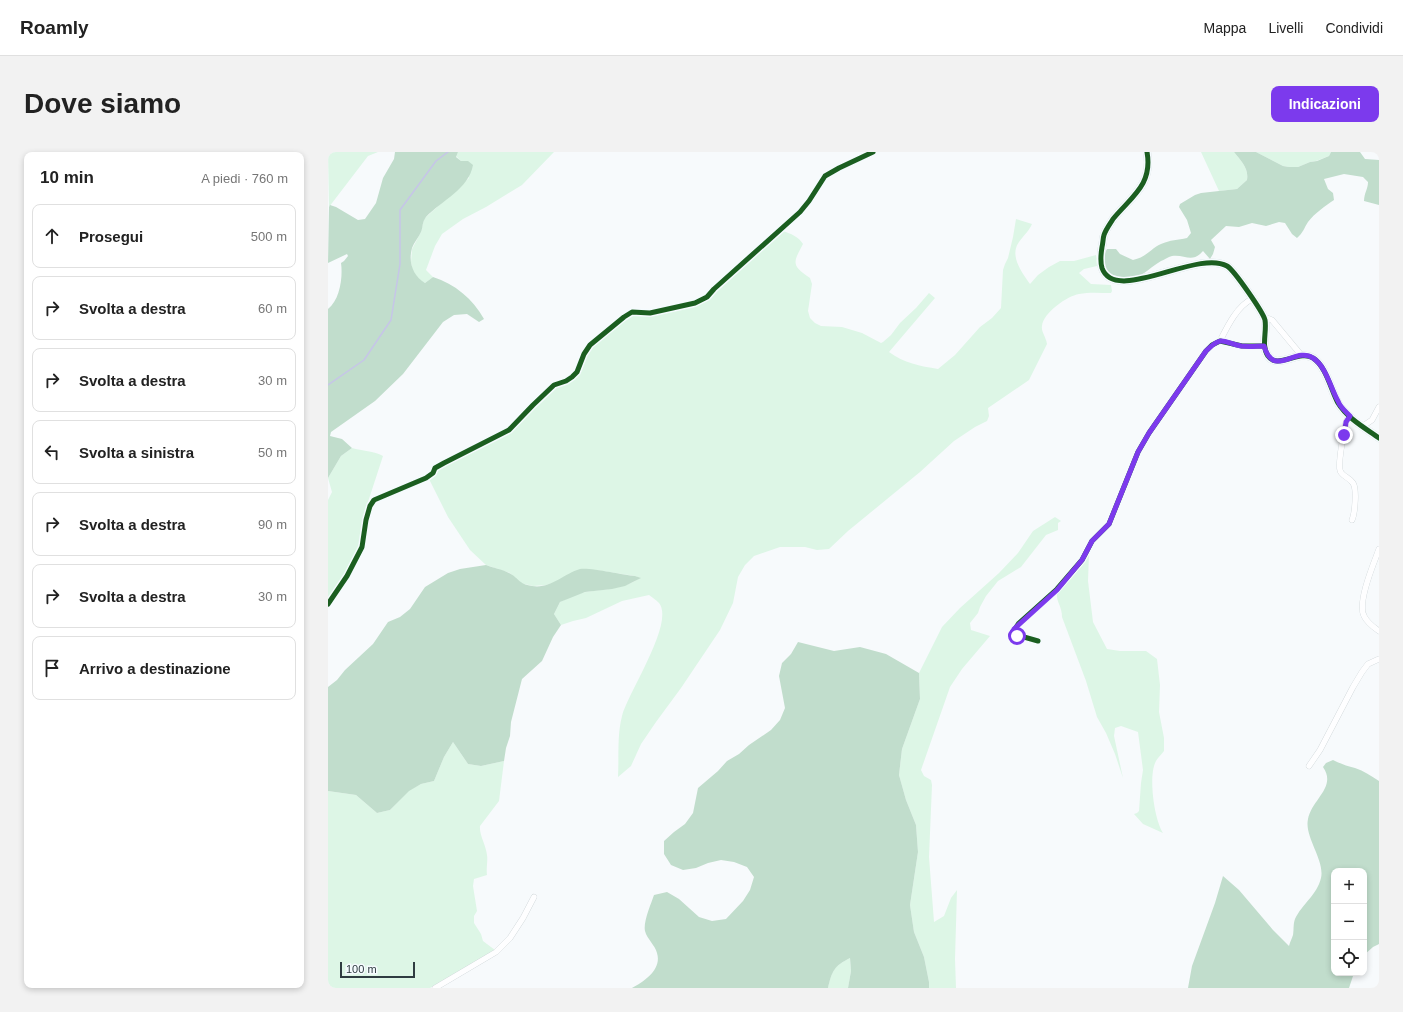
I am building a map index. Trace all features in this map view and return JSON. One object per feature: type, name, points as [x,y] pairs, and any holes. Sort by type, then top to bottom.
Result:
[{"type":"street","points":[[328,604],[347,576],[362,547],[366,520],[374,500],[426,478],[433,474],[435,468],[509,430],[532,405],[554,385],[566,381],[572,377],[577,372],[584,354],[590,345],[632,312],[650,313],[672,309],[707,297],[800,212],[810,201],[825,176],[873,152]]},
{"type":"street","points":[[1147,152],[1147,170],[1145,180],[1135,195],[1116,215],[1104,234],[1101,262],[1105,274],[1117,281],[1128,281],[1179,268],[1220,263],[1230,269],[1264,317],[1266,332],[1264,346],[1268,356],[1277,362],[1302,356],[1313,358],[1320,365],[1338,402],[1350,416],[1379,438]]},
{"type":"street","points":[[1038,641],[1011,635],[1019,623],[1057,590],[1082,560],[1092,541],[1109,524],[1138,452],[1149,433],[1206,351],[1220,340],[1241,307],[1247,301],[1252,299]]},
{"type":"street","points":[[1264,317],[1272,320],[1302,356]]},
{"type":"street","points":[[1220,340],[1242,346],[1264,346]]},
{"type":"street","points":[[1363,426],[1372,420],[1379,407]]},
{"type":"street","points":[[1350,416],[1346,422],[1339,468],[1343,475],[1352,481],[1354,486],[1356,507],[1352,520]]},
{"type":"street","points":[[1379,549],[1364,595],[1362,607],[1365,618],[1379,631]]},
{"type":"street","points":[[1309,766],[1320,750],[1362,672],[1368,664],[1379,659]]},
{"type":"street","points":[[435,988],[496,952],[510,938],[534,897]]},
{"type":"green space","points":[[328,152],[378,152],[368,156],[329,207]]},
{"type":"green space","points":[[395,152],[458,152],[456,157],[461,161],[468,161],[473,165],[466,181],[460,188],[426,217],[421,232],[412,248],[411,263],[417,277],[425,283],[433,277],[449,284],[463,293],[480,312],[484,319],[479,322],[467,314],[454,315],[443,322],[403,374],[375,401],[331,432],[330,436],[342,439],[352,448],[341,456],[328,478],[328,309],[335,300],[340,288],[342,275],[341,263],[348,256],[347,254],[328,263],[329,207],[330,205],[336,207],[358,220],[365,219],[376,203],[383,178],[394,159]]},
{"type":"green space","points":[[458,152],[554,152],[522,185],[463,219],[442,234],[435,246],[426,270],[433,277],[425,283],[419,280],[412,269],[412,249],[421,232],[424,219],[469,178],[461,161],[456,156]]},
{"type":"green space","points":[[1201,152],[1234,152],[1246,168],[1247,180],[1237,189],[1219,191]]},
{"type":"green space","points":[[1234,152],[1256,152],[1283,166],[1298,167],[1329,156],[1331,152],[1360,152],[1365,159],[1379,160],[1379,205],[1364,201],[1368,182],[1363,177],[1344,174],[1324,179],[1328,189],[1333,193],[1334,200],[1308,222],[1297,238],[1292,234],[1285,223],[1279,222],[1266,226],[1252,223],[1239,227],[1226,226],[1211,240],[1215,247],[1210,259],[1203,251],[1199,255],[1192,258],[1172,256],[1161,261],[1141,275],[1131,278],[1115,276],[1107,270],[1104,260],[1107,249],[1116,249],[1120,254],[1133,260],[1142,257],[1161,244],[1187,238],[1191,233],[1187,220],[1179,207],[1180,204],[1201,193],[1237,189],[1247,180],[1246,168]]},
{"type":"green space","points":[[1256,152],[1331,152],[1329,156],[1316,161],[1298,167],[1289,167],[1283,166]]},
{"type":"green space","points":[[1016,219],[1032,224],[1016,247],[1015,253],[1018,264],[1030,284],[1038,275],[1060,261],[1074,261],[1096,255],[1097,266],[1084,269],[1079,273],[1091,284],[1111,285],[1111,293],[1087,293],[1074,295],[1056,306],[1043,321],[1042,330],[1047,344],[1029,380],[988,408],[989,416],[987,421],[954,441],[920,472],[848,531],[829,549],[817,550],[805,547],[780,547],[754,556],[745,565],[738,577],[733,603],[720,630],[641,744],[631,766],[618,777],[620,723],[626,705],[649,658],[661,626],[662,613],[659,603],[649,595],[622,601],[586,618],[561,625],[554,614],[560,602],[579,593],[614,588],[634,582],[640,578],[595,570],[570,574],[559,581],[546,585],[533,586],[520,583],[510,573],[486,565],[470,550],[448,517],[429,479],[437,470],[510,433],[532,408],[556,386],[569,382],[592,345],[630,316],[701,302],[783,231],[797,237],[803,244],[797,256],[796,263],[799,270],[810,278],[812,284],[808,311],[810,318],[821,326],[842,327],[862,333],[881,343],[891,335],[900,323],[929,293],[935,298],[889,352],[906,361],[938,369],[955,355],[980,327],[992,318],[1001,308],[1003,270],[1008,258]]},
{"type":"green space","points":[[352,448],[383,456],[367,505],[358,548],[342,581],[328,600],[328,500],[332,492],[328,478],[341,456]]},
{"type":"green space","points":[[1055,517],[1061,521],[1058,523],[1058,530],[1046,535],[1021,567],[998,581],[986,596],[978,613],[970,623],[971,630],[990,636],[962,669],[950,687],[921,770],[924,776],[931,780],[932,785],[929,857],[934,922],[944,916],[951,898],[957,890],[955,959],[956,988],[929,988],[924,957],[914,932],[910,905],[918,852],[916,825],[906,800],[899,775],[902,749],[920,699],[919,673],[942,627],[1018,553],[1033,531]]},
{"type":"green space","points":[[1089,555],[1088,581],[1093,622],[1107,649],[1120,651],[1146,651],[1157,659],[1160,685],[1159,712],[1164,738],[1164,751],[1157,760],[1154,768],[1152,786],[1157,818],[1163,833],[1143,824],[1134,814],[1139,811],[1143,770],[1138,732],[1121,726],[1115,728],[1114,736],[1123,778],[1115,754],[1097,717],[1057,599],[1057,594]]},
{"type":"green space","points":[[486,565],[506,572],[524,584],[532,586],[551,583],[580,569],[598,570],[641,578],[625,586],[585,592],[560,602],[554,614],[561,625],[553,637],[542,661],[522,679],[511,722],[510,736],[504,761],[481,766],[468,764],[453,742],[444,757],[434,781],[421,784],[409,791],[390,810],[377,813],[356,795],[328,791],[328,687],[373,644],[388,622],[400,617],[410,609],[425,587],[448,573],[460,569]]},
{"type":"green space","points":[[798,642],[834,651],[860,647],[886,654],[919,673],[920,699],[902,749],[899,775],[906,800],[916,825],[918,852],[910,905],[914,932],[924,957],[929,988],[848,988],[851,971],[850,958],[834,970],[828,988],[632,988],[647,978],[655,969],[657,964],[658,959],[655,947],[645,931],[645,923],[654,895],[667,892],[679,899],[699,917],[712,921],[726,919],[743,901],[750,890],[754,877],[747,867],[734,862],[721,860],[696,868],[683,870],[671,865],[664,854],[664,841],[685,824],[693,813],[698,788],[727,761],[771,730],[780,720],[785,708],[779,676],[782,663],[791,654]]},
{"type":"green space","points":[[453,742],[468,764],[481,766],[504,761],[499,801],[480,826],[487,855],[487,875],[474,879],[473,886],[477,911],[474,916],[474,923],[481,934],[483,941],[495,950],[430,988],[328,988],[328,791],[356,795],[377,813],[390,810],[409,790],[421,784],[434,781],[444,757]]},
{"type":"green space","points":[[1333,760],[1355,768],[1379,781],[1379,944],[1367,952],[1367,868],[1331,868],[1331,976],[1353,976],[1349,988],[1188,988],[1192,966],[1215,903],[1223,876],[1239,890],[1273,930],[1289,946],[1293,935],[1295,919],[1313,894],[1321,878],[1320,864],[1309,833],[1308,819],[1310,812],[1322,793],[1327,781],[1327,774],[1323,767],[1326,763]]},
{"type":"green space","points":[[850,958],[851,971],[848,988],[828,988],[834,969]]},
{"type":"waterway","points":[[328,385],[364,360],[391,320],[400,264],[400,210],[436,161],[448,152]]},
{"type":"cycle path","points":[[328,604],[347,576],[362,547],[366,520],[370,506],[374,500],[426,478],[433,473],[435,468],[509,430],[554,385],[566,381],[572,377],[577,372],[584,354],[590,345],[632,312],[650,313],[695,303],[707,297],[800,212],[825,176],[873,152]]},
{"type":"cycle path","points":[[1147,152],[1148,163],[1144,182],[1139,190],[1113,219],[1104,235],[1101,265],[1110,278],[1123,281],[1139,279],[1197,264],[1214,263],[1227,266],[1231,269],[1254,300],[1265,320],[1265,348],[1268,356],[1272,360],[1277,361],[1302,356],[1313,358],[1325,372],[1335,398],[1346,413],[1379,438]]},
{"type":"cycle path","points":[[1038,641],[1011,635],[1019,623],[1057,589],[1082,560],[1092,541],[1109,524],[1138,452],[1149,433],[1206,351],[1212,345],[1220,341],[1242,346],[1264,346]]},
{"type":"route","points":[[1017,636],[1011,635],[1014,629],[1057,590],[1082,560],[1092,541],[1109,524],[1138,452],[1149,433],[1206,351],[1220,340],[1242,346],[1264,346],[1268,356],[1277,362],[1302,356],[1313,358],[1320,365],[1338,402],[1350,416],[1346,422],[1344,435]]}]
